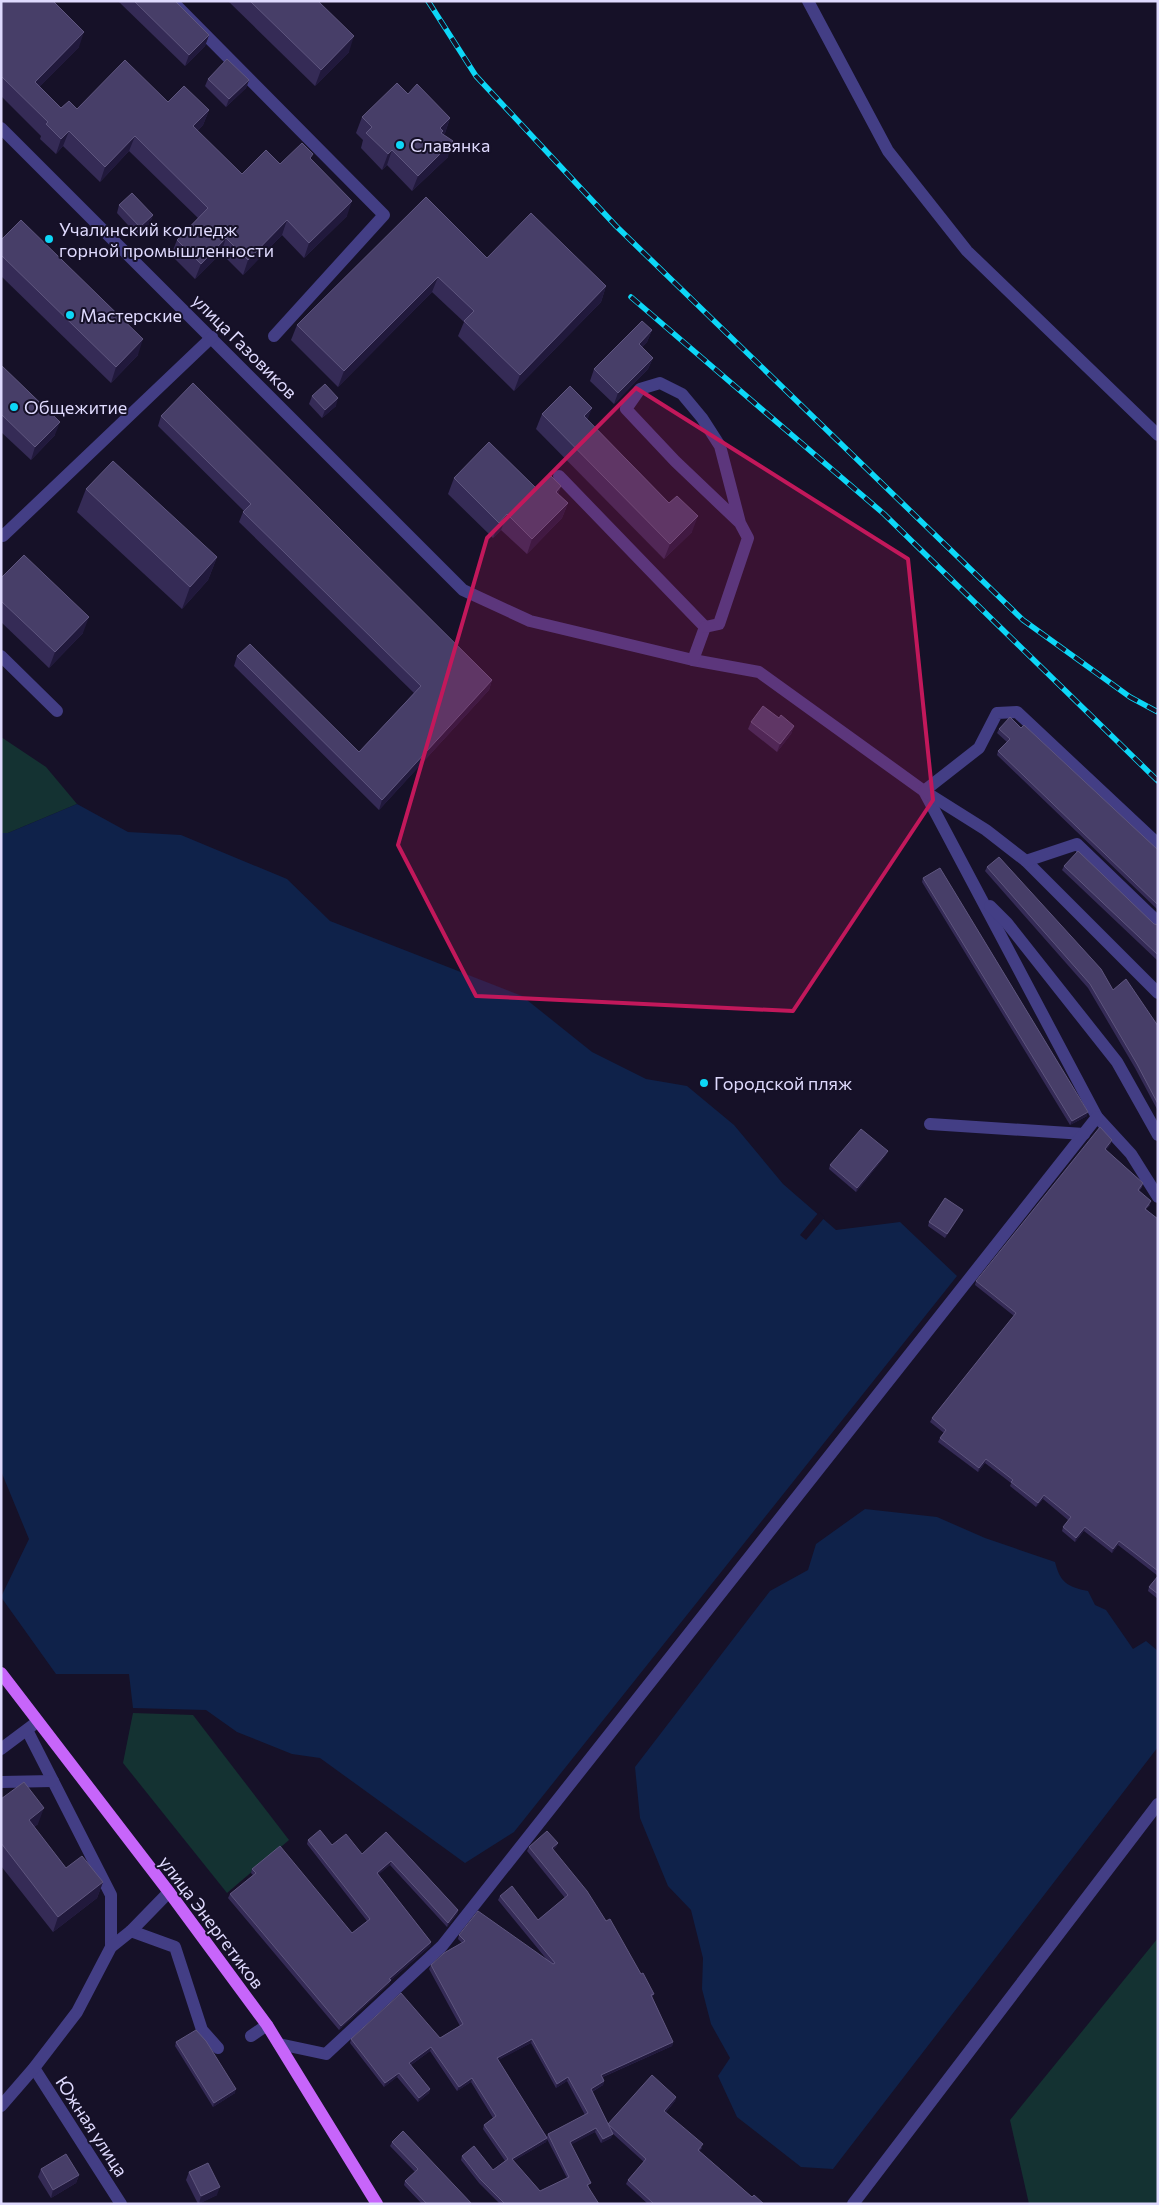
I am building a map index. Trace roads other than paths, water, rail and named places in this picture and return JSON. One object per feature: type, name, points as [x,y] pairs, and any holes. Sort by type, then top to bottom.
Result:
[{"type":"main road","name":"улица Энергетиков","points":[[1,1673],[267,2025],[377,2204]]},
{"type":"street","points":[[172,1],[384,215],[274,336]]},
{"type":"street","points":[[808,1],[888,151],[967,252],[1158,436]]},
{"type":"street","name":"улица Газовиков","points":[[1,128],[463,590],[530,621],[693,660]]},
{"type":"street","points":[[2,535],[212,337]]},
{"type":"street","points":[[704,627],[719,624],[748,538],[740,523],[720,446],[702,418],[682,394],[660,383],[640,389],[626,409],[675,461],[740,523]]},
{"type":"street","points":[[559,476],[704,627]]},
{"type":"street","points":[[704,627],[693,660],[759,672],[924,791],[986,830],[1026,861],[1158,994]]},
{"type":"street","points":[[1,656],[57,711]]},
{"type":"street","points":[[924,791],[979,748],[997,713],[1017,712],[1158,844]]},
{"type":"street","points":[[924,791],[1098,1116],[1131,1154],[1158,1197]]},
{"type":"street","points":[[1026,861],[1077,844],[1158,922]]},
{"type":"street","points":[[981,898],[1007,923],[1117,1062],[1158,1135]]},
{"type":"street","points":[[279,2044],[326,2054],[442,1946],[1098,1116]]},
{"type":"street","points":[[930,1124],[1084,1134]]},
{"type":"street","points":[[1,1750],[38,1721]]},
{"type":"street","points":[[27,1730],[111,1895],[111,1946]]},
{"type":"street","points":[[1,1782],[53,1781]]},
{"type":"street","points":[[853,2204],[1158,1804]]},
{"type":"street","points":[[1,2106],[34,2068],[77,2012],[111,1946],[131,1931],[168,1892]]},
{"type":"street","points":[[131,1931],[175,1947],[202,2030],[218,2048]]},
{"type":"street","points":[[251,2036],[267,2025]]},
{"type":"street","name":"Южная улица","points":[[34,2068],[121,2204]]},
{"type":"water","points":[[77,804],[128,832],[181,835],[287,879],[330,921],[522,996],[592,1052],[646,1079],[687,1086],[734,1125],[783,1184],[836,1230],[900,1222],[957,1276],[514,1832],[465,1863],[320,1758],[292,1754],[237,1732],[206,1710],[133,1708],[129,1674],[56,1674],[1,1597],[29,1539],[1,1471],[1,833],[8,833]]},
{"type":"water","points":[[865,1509],[937,1517],[985,1538],[1055,1562],[1062,1579],[1075,1588],[1088,1591],[1095,1605],[1106,1610],[1133,1649],[1146,1641],[1158,1651],[1158,1747],[833,2169],[801,2167],[737,2117],[718,2076],[730,2058],[711,2024],[702,1989],[703,1958],[691,1910],[668,1886],[640,1818],[635,1767],[770,1591],[808,1570],[816,1544]]},
{"type":"railway","points":[[428,1],[476,76],[616,226],[1023,620],[1130,697],[1158,712]]},
{"type":"railway","points":[[631,297],[884,514],[1158,781]]},
{"type":"place","name":"Славянка","points":[[400,145]]},
{"type":"place","name":"Учалинский колледж горной промышленности","points":[[49,239]]},
{"type":"place","name":"Мастерские","points":[[70,315]]},
{"type":"place","name":"Общежитие","points":[[14,407]]},
{"type":"place","name":"Городской пляж","points":[[704,1083]]}]
